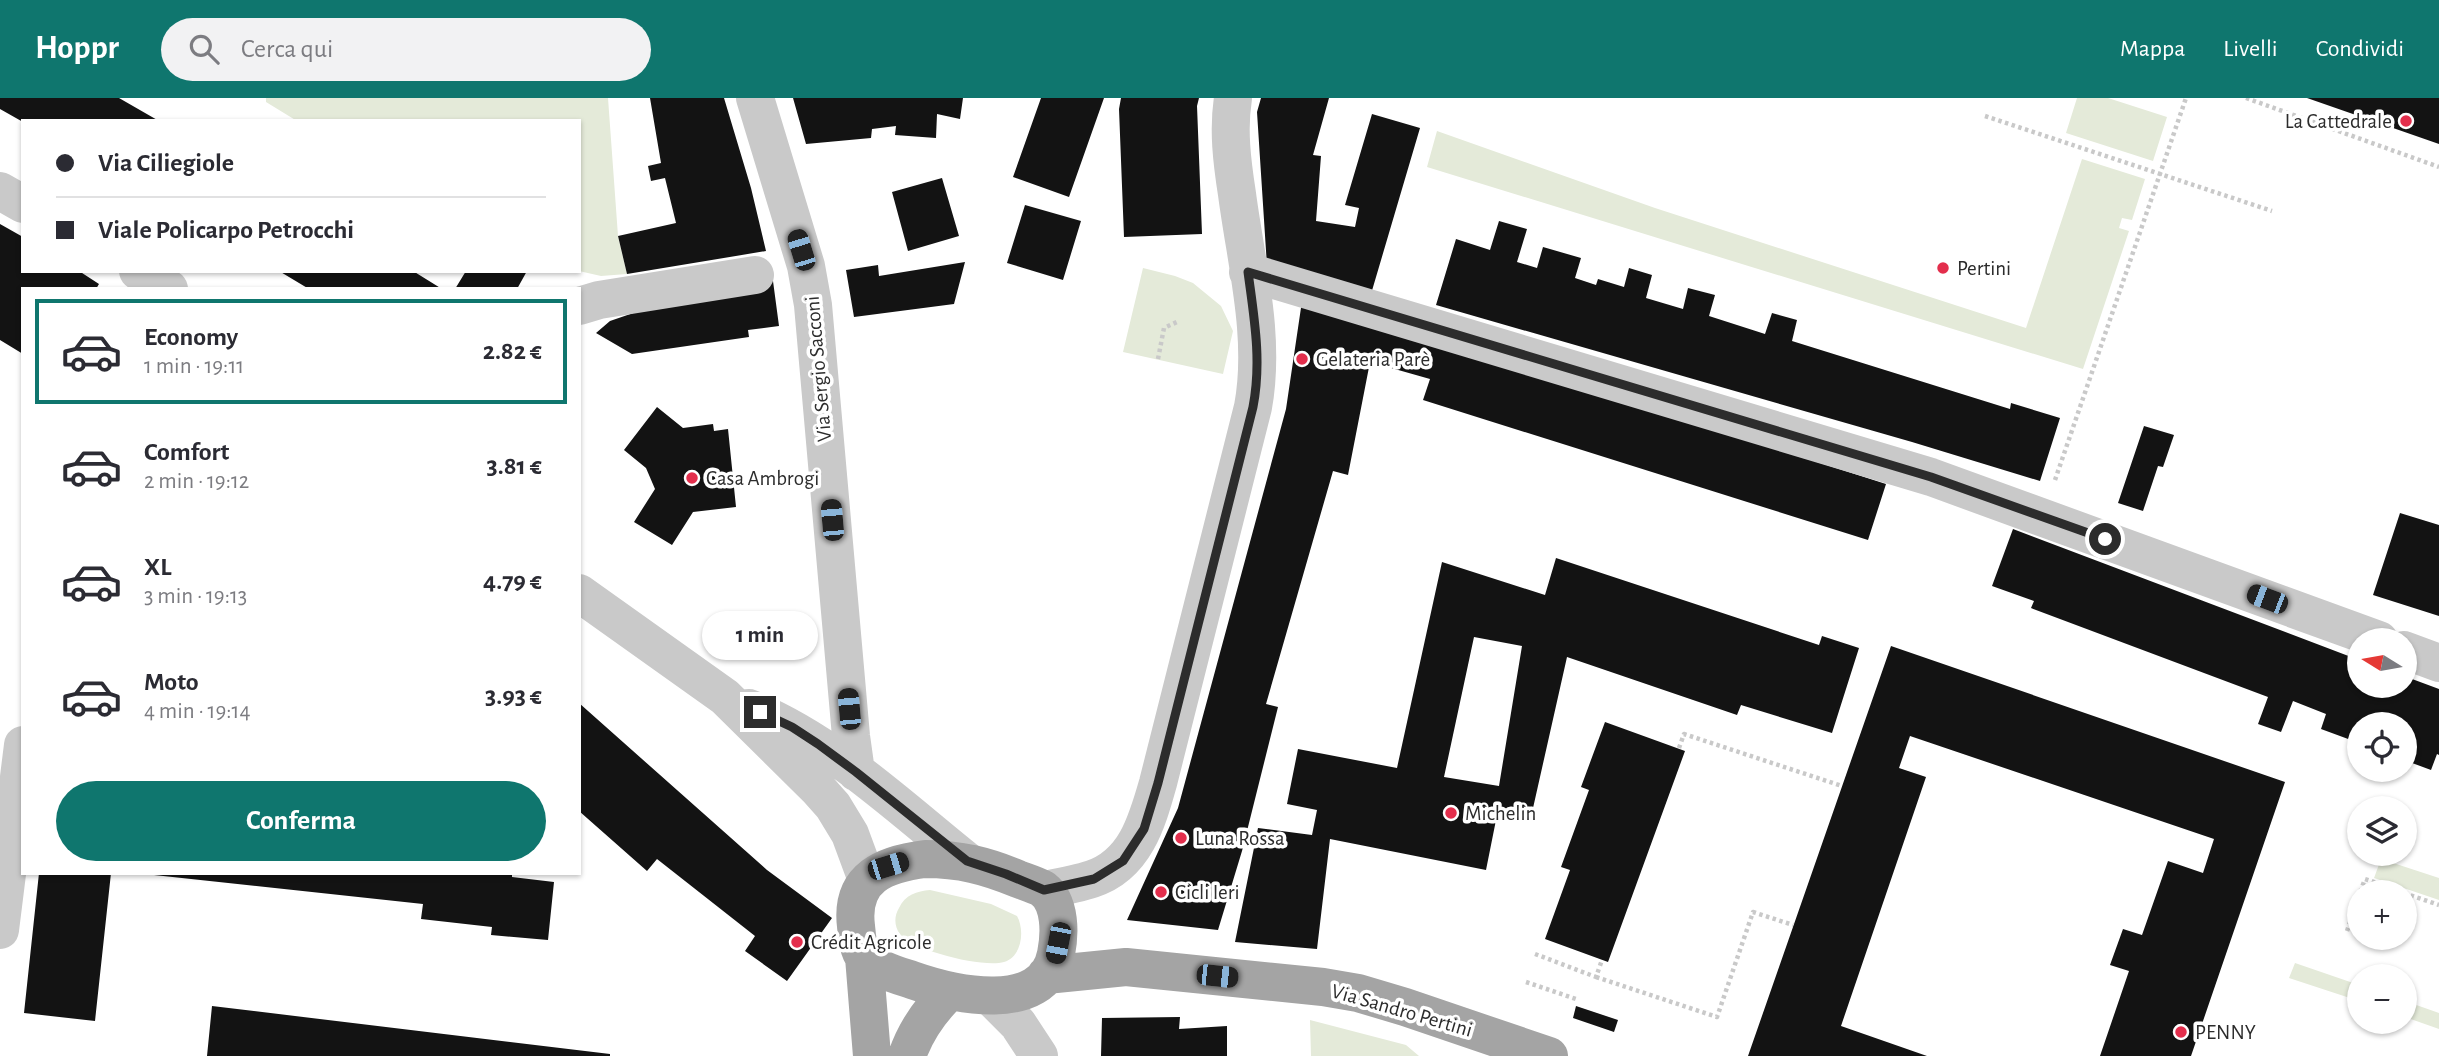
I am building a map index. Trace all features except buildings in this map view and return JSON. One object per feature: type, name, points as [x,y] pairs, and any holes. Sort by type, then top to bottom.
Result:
[{"type":"main road","points":[[864,957],[895,975],[950,991],[990,996],[1021,992],[1046,975],[1055,961],[1058,943],[1057,913],[1044,890],[967,861],[925,859],[902,862],[888,866],[867,880],[860,892],[855,920],[859,947],[864,957],[872,1056]]},
{"type":"main road","name":"Via Sandro Pertini","points":[[1058,926],[1101,959],[1126,967],[1359,993],[1479,1044],[1549,1056]]},
{"type":"main road","name":"Via Sandro Pertini","points":[[1046,975],[1126,967]]},
{"type":"main road","points":[[906,1056],[926,1017],[950,991]]},
{"type":"street","name":"Via Sergio Sacconi","points":[[755,98],[801,250],[813,305],[856,772]]},
{"type":"street","points":[[1044,890],[1094,879],[1123,861],[1144,829],[1202,612],[1256,388],[1257,341],[1232,157],[1233,98]]},
{"type":"street","points":[[0,191],[21,203]]},
{"type":"street","points":[[1248,272],[1931,477],[2347,628]]},
{"type":"street","points":[[142,273],[166,287]]},
{"type":"street","points":[[581,305],[599,300],[755,275]]},
{"type":"street","points":[[581,594],[725,698],[833,806],[850,834],[867,880]]},
{"type":"street","points":[[2417,655],[2439,663]]},
{"type":"street","points":[[725,698],[792,727],[856,772],[967,861]]},
{"type":"street","points":[[0,930],[21,766]]},
{"type":"street","points":[[990,996],[1018,1024],[1039,1056]]},
{"type":"path","points":[[2043,517],[2186,98]]},
{"type":"path","points":[[2246,98],[2439,167]]},
{"type":"path","points":[[1985,116],[2272,211]]},
{"type":"path","points":[[1158,359],[1164,328],[1179,321]]},
{"type":"path","points":[[1679,748],[1684,734],[1842,786]]},
{"type":"path","points":[[2417,897],[2439,905]]},
{"type":"path","points":[[1535,954],[1717,1017],[1753,912],[1793,925]]},
{"type":"path","points":[[1596,977],[1602,960]]},
{"type":"path","points":[[1526,982],[1579,1000]]},
{"type":"green space","points":[[266,98],[608,98],[618,236],[627,274],[601,276],[581,271],[581,119],[294,119],[266,102]]},
{"type":"green space","points":[[2077,98],[2108,98],[2167,117],[2153,161],[2066,133]]},
{"type":"green space","points":[[1437,131],[1655,208],[2026,328],[2082,159],[2145,179],[2132,220],[2122,218],[2119,228],[2129,231],[2083,369],[1427,167]]},
{"type":"green space","points":[[1143,268],[1193,283],[1221,306],[1233,331],[1223,374],[1123,352]]},
{"type":"green space","points":[[2378,866],[2402,866],[2439,878],[2439,900],[2417,893],[2417,880],[2374,878]]},
{"type":"green space","points":[[930,890],[991,904],[1017,916],[1021,935],[1015,955],[1004,962],[981,963],[934,952],[900,934],[895,921],[897,911],[908,897]]},
{"type":"green space","points":[[2295,963],[2347,981],[2347,997],[2289,978]]},
{"type":"green space","points":[[2417,1005],[2439,1013],[2439,1029],[2417,1021]]},
{"type":"green space","points":[[1310,1020],[1406,1045],[1419,1056],[1311,1056]]},
{"type":"place","name":"La Cattedrale","points":[[2406,121]]},
{"type":"place","name":"Pertini","points":[[1943,268]]},
{"type":"place","name":"Gelateria Parè","points":[[1302,359]]},
{"type":"place","name":"Casa Ambrogi","points":[[692,478]]},
{"type":"place","name":"Michelin","points":[[1451,813]]},
{"type":"place","name":"Luna Rossa","points":[[1181,838]]},
{"type":"place","name":"Cicli Ieri","points":[[1161,892]]},
{"type":"place","name":"Crédit Agricole","points":[[797,942]]},
{"type":"place","name":"PENNY","points":[[2181,1032]]},
{"type":"route","points":[[760,712],[792,727],[818,744],[967,861],[1044,890],[1094,879],[1123,861],[1144,829],[1152,807],[1253,407],[1257,341],[1248,272],[1931,477],[2105,539]]}]
